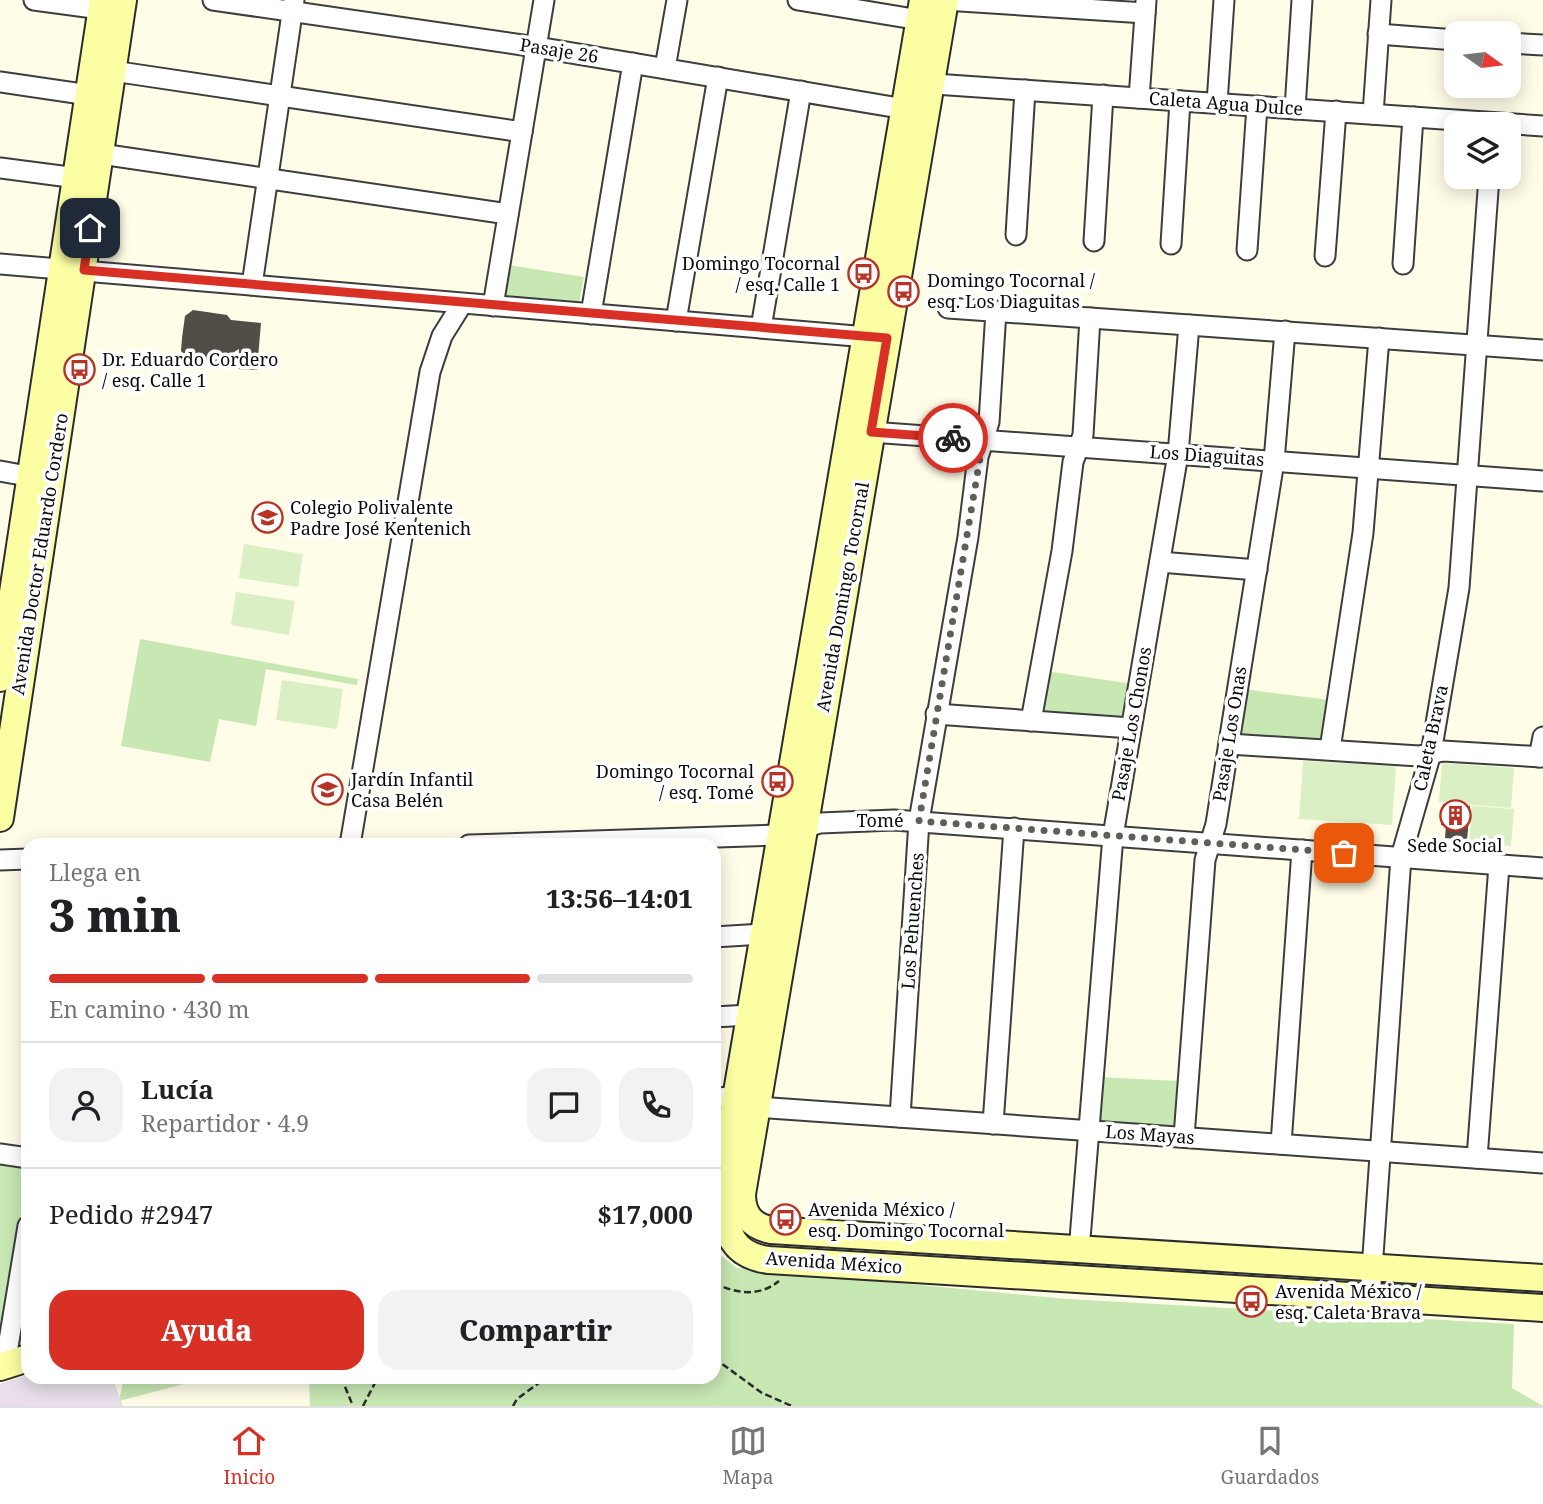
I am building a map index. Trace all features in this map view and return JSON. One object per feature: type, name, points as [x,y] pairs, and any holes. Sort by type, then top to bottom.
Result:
[{"type":"main road","name":"Avenida Domingo Tocornal","points":[[725,1193],[736,1101],[764,934],[792,831],[920,83],[944,0]]},
{"type":"main road","name":"Avenida Doctor Eduardo Cordero","points":[[0,818],[7,727],[42,478],[74,270],[101,154],[113,71],[109,3]]},
{"type":"main road","name":"Avenida Doctor Eduardo Cordero","points":[[74,270],[77,178],[89,95],[109,3]]},
{"type":"main road","name":"Avenida Domingo Tocornal","points":[[736,1101],[871,432],[877,337],[905,109],[920,83],[921,10]]},
{"type":"main road","name":"Avenida Doctor Eduardo Cordero","points":[[0,678],[9,559],[42,478]]},
{"type":"main road","name":"Avenida México","points":[[725,1193],[758,1226],[771,1230],[1543,1278]]},
{"type":"main road","name":"Avenida México","points":[[725,1193],[728,1231],[740,1250],[761,1259],[1543,1308]]},
{"type":"street","points":[[34,0],[109,3]]},
{"type":"street","name":"Pasaje 26","points":[[213,0],[293,6],[905,109]]},
{"type":"street","points":[[493,306],[544,0]]},
{"type":"street","points":[[665,68],[677,0]]},
{"type":"street","points":[[944,0],[1145,7],[1139,98]]},
{"type":"street","points":[[1217,103],[1224,0]]},
{"type":"street","points":[[1294,109],[1302,0]]},
{"type":"street","points":[[1373,114],[1381,0]]},
{"type":"street","points":[[809,1],[921,10]]},
{"type":"street","points":[[252,285],[293,6]]},
{"type":"street","points":[[1378,34],[1444,39]]},
{"type":"street","points":[[1521,44],[1543,46]]},
{"type":"street","points":[[591,314],[633,63]]},
{"type":"street","points":[[113,71],[522,132]]},
{"type":"street","points":[[676,321],[718,77]]},
{"type":"street","points":[[0,82],[89,95]]},
{"type":"street","name":"Caleta Agua Dulce","points":[[920,83],[1444,119]]},
{"type":"street","points":[[1016,234],[1025,90]]},
{"type":"street","points":[[761,328],[801,91]]},
{"type":"street","points":[[1094,241],[1103,95]]},
{"type":"street","points":[[1171,244],[1180,101]]},
{"type":"street","points":[[1247,250],[1256,106]]},
{"type":"street","points":[[1325,256],[1336,111]]},
{"type":"street","points":[[1403,264],[1413,117]]},
{"type":"street","name":"Caleta Agua Dulce","points":[[1521,125],[1543,126]]},
{"type":"street","points":[[101,154],[508,214]]},
{"type":"street","points":[[0,168],[77,178]]},
{"type":"street","name":"Caleta Brava","points":[[1370,1298],[1401,857],[1431,753],[1459,588],[1488,189]]},
{"type":"street","points":[[0,264],[877,337]]},
{"type":"street","points":[[351,838],[430,372],[442,335],[462,303]]},
{"type":"street","points":[[948,308],[1543,350]]},
{"type":"street","name":"Los Pehuenches","points":[[900,1117],[919,821],[983,440],[989,422],[996,311]]},
{"type":"street","points":[[1031,721],[1062,551],[1073,462],[1083,435],[1090,318]]},
{"type":"street","name":"Pasaje Los Chonos","points":[[1079,1251],[1113,836],[1178,454],[1189,325]]},
{"type":"street","name":"Pasaje Los Onas","points":[[1184,1137],[1205,860],[1229,744],[1274,461],[1284,331]]},
{"type":"street","points":[[1330,750],[1363,533],[1380,338]]},
{"type":"street","name":"Los Diaguitas","points":[[871,432],[1543,481]]},
{"type":"street","points":[[0,471],[42,478]]},
{"type":"street","points":[[1160,562],[1256,570]]},
{"type":"street","points":[[936,714],[1131,728]]},
{"type":"street","points":[[1229,744],[1419,756],[1443,751],[1541,757],[1543,737]]},
{"type":"street","name":"Tomé","points":[[705,838],[792,831],[855,820],[919,821],[1543,868]]},
{"type":"street","points":[[993,1124],[1014,828]]},
{"type":"street","points":[[1281,1144],[1302,850]]},
{"type":"street","points":[[0,860],[21,859]]},
{"type":"street","points":[[1477,1158],[1499,865]]},
{"type":"street","points":[[721,937],[764,934]]},
{"type":"street","points":[[721,1017],[750,1015]]},
{"type":"street","name":"Los Mayas","points":[[736,1101],[900,1117],[1543,1163]]},
{"type":"street","points":[[0,1153],[21,1157]]},
{"type":"street","points":[[11,1363],[21,1282]]},
{"type":"path","points":[[721,1285],[742,1292],[758,1293],[778,1283],[791,1261]]},
{"type":"path","points":[[721,1363],[762,1393],[792,1406]]},
{"type":"path","points":[[344,1384],[353,1406]]},
{"type":"path","points":[[363,1406],[374,1384]]},
{"type":"path","points":[[513,1406],[517,1399],[537,1384]]},
{"type":"shaded area","points":[[21,1377],[21,1384],[115,1384],[123,1406],[0,1406],[0,1384]]},
{"type":"green space","points":[[508,265],[584,277],[579,303],[502,296]]},
{"type":"green space","points":[[244,544],[303,554],[298,587],[239,578]]},
{"type":"green space","points":[[236,592],[295,601],[289,635],[231,625]]},
{"type":"green space","points":[[140,639],[358,679],[357,685],[266,669],[256,726],[219,719],[210,762],[121,746]]},
{"type":"green space","points":[[1045,671],[1133,684],[1126,722],[1037,713]]},
{"type":"green space","points":[[282,680],[343,689],[337,729],[276,720]]},
{"type":"green space","points":[[1243,689],[1330,700],[1323,742],[1234,736]]},
{"type":"green space","points":[[1303,761],[1396,766],[1392,825],[1299,819]]},
{"type":"green space","points":[[1442,763],[1514,768],[1511,808],[1439,802]]},
{"type":"green space","points":[[1472,806],[1514,809],[1511,846],[1469,843]]},
{"type":"green space","points":[[1099,1077],[1178,1081],[1176,1126],[1097,1122]]},
{"type":"green space","points":[[0,1164],[21,1168],[21,1214],[0,1345]]},
{"type":"green space","points":[[721,1255],[737,1268],[1068,1299],[1514,1324],[1512,1388],[1543,1406],[310,1406],[309,1384],[721,1384]]},
{"type":"green space","points":[[1378,1276],[1543,1287],[1543,1301],[1378,1289]]},
{"type":"green space","points":[[123,1384],[184,1384],[119,1401]]},
{"type":"building","points":[[193,310],[227,315],[231,320],[261,323],[257,370],[238,369],[239,349],[218,362],[188,358],[181,351],[182,338],[185,316]]},
{"type":"building","name":"Sede Social","points":[[1443,804],[1470,806],[1467,840],[1445,838],[1446,825],[1441,825]]},
{"type":"way so far","points":[[953,438],[983,440],[978,457],[968,537],[919,821],[1344,853]]},
{"type":"place","name":"Domingo Tocornal / esq. Calle 1","points":[[863,274]]},
{"type":"place","name":"Domingo Tocornal / esq. Los Diaguitas","points":[[904,291]]},
{"type":"place","name":"Dr. Eduardo Cordero / esq. Calle 1","points":[[79,370]]},
{"type":"place","name":"Colegio Polivalente Padre José Kentenich","points":[[267,518]]},
{"type":"place","name":"Domingo Tocornal / esq. Tomé","points":[[777,782]]},
{"type":"place","name":"Jardín Infantil Casa Belén","points":[[328,790]]},
{"type":"place","name":"Sede Social","points":[[1455,815]]},
{"type":"place","name":"Avenida México / esq. Domingo Tocornal","points":[[785,1220]]},
{"type":"place","name":"Avenida México / esq. Caleta Brava","points":[[1252,1302]]},
{"type":"route","points":[[90,228],[84,270],[887,338],[871,432],[953,438]]}]
